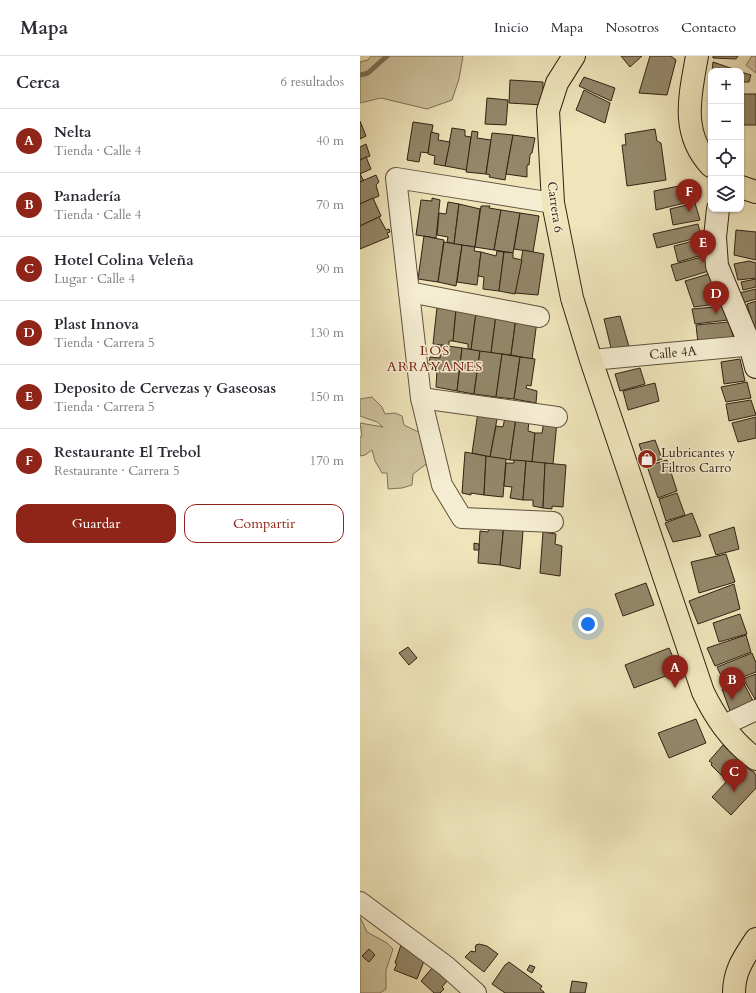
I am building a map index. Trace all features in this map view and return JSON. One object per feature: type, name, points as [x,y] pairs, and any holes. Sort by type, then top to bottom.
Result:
[{"type":"main road","name":"Carrera 6","points":[[574,56],[557,83],[548,111],[553,203],[572,298],[591,360],[703,692],[722,726],[738,744],[756,759]]},
{"type":"main road","points":[[697,56],[690,100],[690,123],[696,145],[708,162]]},
{"type":"main road","points":[[744,188],[756,192]]},
{"type":"main road","points":[[734,993],[736,976],[740,964],[756,939]]},
{"type":"street","points":[[553,203],[396,178],[421,398],[442,485],[462,518],[553,522]]},
{"type":"street","points":[[718,212],[715,237],[717,266],[753,345],[756,367]]},
{"type":"street","points":[[409,292],[539,317]]},
{"type":"street","name":"Calle 4A","points":[[591,360],[753,345]]},
{"type":"street","points":[[421,398],[557,417]]},
{"type":"street","points":[[722,726],[756,710]]},
{"type":"street","points":[[360,902],[446,966],[476,993]]},
{"type":"shaded area","points":[[371,56],[463,56],[459,79],[452,100],[427,109],[381,98],[360,103],[360,62],[368,60]]},
{"type":"shaded area","points":[[752,56],[756,56],[756,73],[746,65]]},
{"type":"shaded area","points":[[372,397],[382,407],[385,414],[395,413],[402,416],[404,425],[429,437],[429,462],[413,474],[412,485],[402,488],[388,489],[387,473],[382,473],[375,461],[372,450],[365,455],[360,456],[360,437],[362,436],[360,423],[383,427],[377,422],[360,416],[360,399]]},
{"type":"shaded area","points":[[360,917],[367,932],[387,943],[393,949],[386,970],[386,989],[380,993],[360,993]]},
{"type":"building","points":[[621,56],[642,56],[630,67]]},
{"type":"building","points":[[650,56],[671,56],[676,60],[667,95],[639,93]]},
{"type":"building","points":[[713,56],[738,56],[736,59],[713,58]]},
{"type":"building","points":[[713,62],[730,68],[712,68]]},
{"type":"building","points":[[744,73],[751,75],[749,82],[744,82]]},
{"type":"building","points":[[584,77],[615,88],[611,101],[579,86]]},
{"type":"building","points":[[510,80],[543,82],[543,105],[509,103]]},
{"type":"building","points":[[584,90],[610,103],[605,123],[576,110]]},
{"type":"building","points":[[744,94],[756,94],[756,125],[744,125]]},
{"type":"building","points":[[487,98],[508,100],[506,125],[485,124]]},
{"type":"building","points":[[360,121],[366,136],[360,139]]},
{"type":"building","points":[[413,122],[433,125],[428,153],[421,152],[419,162],[407,160]]},
{"type":"building","points":[[452,128],[465,130],[465,136],[471,137],[467,170],[445,166]]},
{"type":"building","points":[[655,129],[657,141],[661,143],[666,180],[627,186],[622,145],[626,145],[625,134]]},
{"type":"building","points":[[472,131],[478,132],[477,138],[491,140],[486,174],[466,172]]},
{"type":"building","points":[[431,132],[439,134],[438,140],[450,142],[445,166],[434,164],[435,156],[428,154]]},
{"type":"building","points":[[492,133],[513,135],[505,180],[489,177],[490,175],[486,174]]},
{"type":"building","points":[[513,135],[535,138],[529,165],[527,165],[527,177],[506,174]]},
{"type":"building","points":[[366,144],[370,156],[360,160],[360,147]]},
{"type":"building","points":[[366,157],[371,169],[360,174],[360,160]]},
{"type":"building","points":[[360,174],[364,181],[360,182]]},
{"type":"building","points":[[376,175],[379,182],[376,185],[379,196],[360,204],[360,182]]},
{"type":"building","points":[[689,184],[693,201],[656,210],[654,191]]},
{"type":"building","points":[[373,198],[381,216],[360,226],[360,204]]},
{"type":"building","points":[[432,198],[440,200],[436,238],[416,235],[421,200],[432,201]]},
{"type":"building","points":[[448,202],[459,204],[454,244],[447,242],[448,237],[437,235],[439,213],[446,214]]},
{"type":"building","points":[[695,203],[700,220],[673,225],[670,209]]},
{"type":"building","points":[[459,204],[480,209],[475,247],[454,244]]},
{"type":"building","points":[[481,206],[490,206],[489,208],[501,210],[494,250],[475,247]]},
{"type":"building","points":[[501,210],[520,213],[513,253],[494,250]]},
{"type":"building","points":[[520,213],[539,216],[533,252],[514,249]]},
{"type":"building","points":[[379,217],[386,230],[389,229],[390,232],[387,233],[389,237],[360,249],[360,226]]},
{"type":"building","points":[[698,224],[701,237],[657,248],[653,234]]},
{"type":"building","points":[[736,230],[756,232],[756,260],[734,255]]},
{"type":"building","points":[[424,236],[444,240],[438,282],[418,279]]},
{"type":"building","points":[[701,239],[706,254],[678,262],[674,246]]},
{"type":"building","points":[[444,242],[462,245],[456,286],[438,282]]},
{"type":"building","points":[[462,245],[475,247],[474,251],[481,252],[477,285],[457,282]]},
{"type":"building","points":[[523,250],[544,254],[538,295],[515,293]]},
{"type":"building","points":[[497,251],[504,252],[499,291],[483,289],[484,277],[478,276],[481,252],[496,256]]},
{"type":"building","points":[[504,252],[513,253],[513,258],[522,260],[515,294],[499,291]]},
{"type":"building","points":[[706,256],[712,270],[676,281],[671,265]]},
{"type":"building","points":[[749,261],[756,263],[756,278],[738,280],[734,264]]},
{"type":"building","points":[[712,273],[724,303],[694,307],[685,281]]},
{"type":"building","points":[[756,279],[756,287],[743,290],[741,282]]},
{"type":"building","points":[[756,289],[756,299],[742,303],[739,293]]},
{"type":"building","points":[[756,301],[756,334],[755,334],[747,304]]},
{"type":"building","points":[[724,306],[728,320],[695,324],[692,309]]},
{"type":"building","points":[[437,307],[456,310],[453,341],[449,341],[449,346],[433,344]]},
{"type":"building","points":[[456,310],[476,313],[471,350],[468,349],[468,344],[453,341]]},
{"type":"building","points":[[476,313],[496,315],[491,353],[471,350]]},
{"type":"building","points":[[496,315],[516,318],[511,355],[491,353]]},
{"type":"building","points":[[620,316],[630,350],[612,352],[604,319]]},
{"type":"building","points":[[516,318],[537,321],[532,359],[511,355]]},
{"type":"building","points":[[729,322],[734,339],[698,343],[696,325]]},
{"type":"building","points":[[441,345],[462,348],[457,391],[436,387],[437,370],[432,370],[433,365],[429,364],[430,357],[440,358]]},
{"type":"building","points":[[462,348],[480,351],[474,394],[457,391]]},
{"type":"building","points":[[480,351],[502,354],[496,397],[474,394]]},
{"type":"building","points":[[502,354],[520,357],[514,399],[496,397]]},
{"type":"building","points":[[520,357],[535,359],[531,386],[527,385],[526,388],[537,391],[536,403],[514,399]]},
{"type":"building","points":[[740,359],[745,381],[724,384],[721,362]]},
{"type":"building","points":[[640,368],[645,384],[620,391],[615,374]]},
{"type":"building","points":[[747,382],[751,398],[726,402],[721,387]]},
{"type":"building","points":[[655,383],[659,401],[628,410],[623,391]]},
{"type":"building","points":[[751,400],[756,415],[729,421],[726,404]]},
{"type":"building","points":[[478,412],[488,417],[497,419],[490,457],[472,453]]},
{"type":"building","points":[[505,417],[516,418],[510,460],[490,457],[496,426],[503,427]]},
{"type":"building","points":[[756,417],[756,438],[738,442],[732,423]]},
{"type":"building","points":[[516,418],[529,420],[528,431],[535,433],[532,462],[510,460]]},
{"type":"building","points":[[544,421],[557,421],[553,464],[532,462],[535,433],[542,433]]},
{"type":"building","points":[[655,440],[662,459],[646,464],[639,444]]},
{"type":"building","points":[[465,452],[486,456],[484,495],[462,493]]},
{"type":"building","points":[[486,456],[506,459],[503,497],[484,495]]},
{"type":"building","points":[[514,460],[526,461],[523,500],[510,498],[512,487],[504,486],[506,463],[514,463]]},
{"type":"building","points":[[667,460],[677,491],[658,498],[647,466]]},
{"type":"building","points":[[526,461],[545,463],[543,508],[533,506],[533,500],[523,500]]},
{"type":"building","points":[[545,463],[566,465],[563,507],[552,506],[552,509],[543,508]]},
{"type":"building","points":[[677,493],[685,515],[666,521],[659,499]]},
{"type":"building","points":[[692,513],[701,536],[673,542],[665,523]]},
{"type":"building","points":[[490,522],[504,523],[500,565],[478,563],[480,531],[488,532]]},
{"type":"building","points":[[504,524],[523,531],[520,569],[500,565]]},
{"type":"building","points":[[734,527],[739,549],[716,555],[709,535]]},
{"type":"building","points":[[543,532],[556,534],[555,544],[562,546],[560,576],[540,573]]},
{"type":"building","points":[[474,543],[479,544],[479,550],[474,550]]},
{"type":"building","points":[[726,554],[735,582],[699,593],[691,562]]},
{"type":"building","points":[[646,583],[654,605],[623,616],[615,594]]},
{"type":"building","points":[[734,584],[740,609],[698,624],[689,601]]},
{"type":"building","points":[[740,614],[747,634],[719,642],[713,623]]},
{"type":"building","points":[[746,635],[751,652],[715,666],[707,648]]},
{"type":"building","points":[[408,647],[417,658],[409,665],[399,653]]},
{"type":"building","points":[[669,648],[679,671],[634,688],[625,665]]},
{"type":"building","points":[[752,653],[756,663],[756,672],[725,684],[717,667]]},
{"type":"building","points":[[756,674],[756,699],[755,699],[743,679]]},
{"type":"building","points":[[742,680],[753,701],[730,711],[722,689]]},
{"type":"building","points":[[696,719],[706,743],[669,758],[658,733]]},
{"type":"building","points":[[723,745],[743,764],[727,781],[709,761]]},
{"type":"building","points":[[743,764],[754,772],[756,776],[756,788],[731,815],[712,797]]},
{"type":"building","points":[[479,944],[487,946],[498,954],[484,972],[465,957],[471,951],[475,952],[476,945]]},
{"type":"building","points":[[401,945],[426,956],[417,979],[394,970],[397,964],[395,963]]},
{"type":"building","points":[[369,949],[375,955],[369,962],[362,956]]},
{"type":"building","points":[[437,962],[452,975],[442,987],[444,989],[440,993],[434,993],[421,981]]},
{"type":"building","points":[[509,962],[542,986],[540,989],[544,993],[505,993],[492,984],[505,965]]},
{"type":"building","points":[[530,965],[535,967],[532,973],[527,970]]},
{"type":"building","points":[[572,981],[587,983],[585,993],[570,993]]},
{"type":"waterway","points":[[360,75],[368,73],[387,56]]},
{"type":"place","name":"Restaurante El Trebol","points":[[689,212]]},
{"type":"place","name":"Deposito de Cervezas y Gaseosas","points":[[703,263]]},
{"type":"place","name":"Plast Innova","points":[[716,314]]},
{"type":"place","name":"Lubricantes y Filtros Carro","points":[[647,459]]},
{"type":"place","name":"Nelta","points":[[675,688]]},
{"type":"place","name":"Panadería","points":[[732,700]]},
{"type":"place","name":"Hotel Colina Veleña","points":[[734,792]]},
{"type":"district","name":"LOS ARRAYANES","points":[[435,358]]}]
